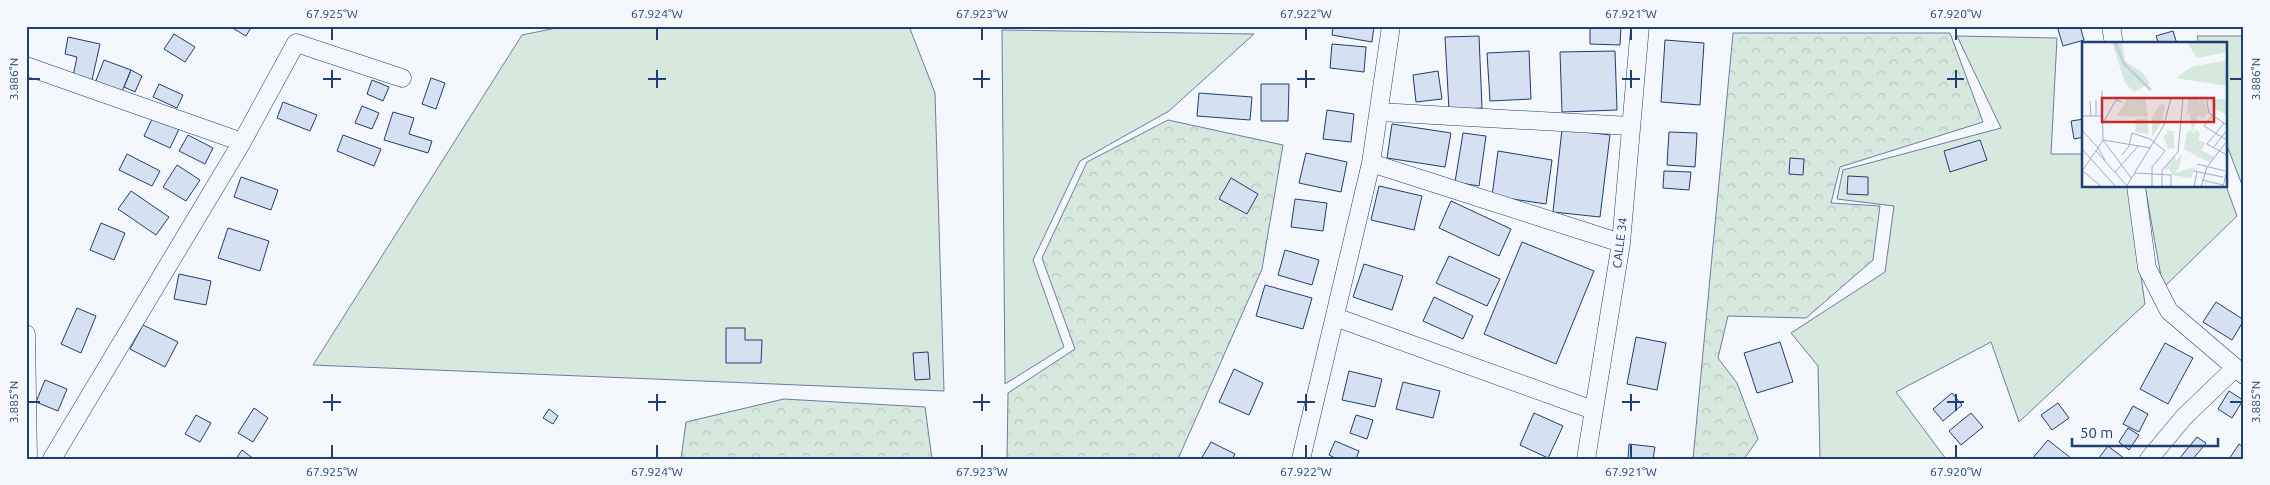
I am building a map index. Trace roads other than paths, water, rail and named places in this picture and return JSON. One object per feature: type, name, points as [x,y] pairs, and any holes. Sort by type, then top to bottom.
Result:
[{"type":"street","points":[[1301,459],[1371,164],[1391,26]]},
{"type":"street","name":"CALLE 34","points":[[1586,459],[1592,410],[1622,243],[1640,26]]},
{"type":"street","points":[[2111,26],[2114,42]]},
{"type":"street","points":[[52,459],[242,142],[296,43],[402,78]]},
{"type":"street","points":[[26,66],[242,142]]},
{"type":"street","points":[[1379,112],[1631,126]]},
{"type":"street","points":[[1371,164],[1622,243]]},
{"type":"street","points":[[2136,188],[2148,268],[2168,312],[2239,372],[2184,417],[2149,459]]},
{"type":"street","points":[[1335,317],[1592,410]]},
{"type":"street","points":[[26,334],[28,459]]}]
